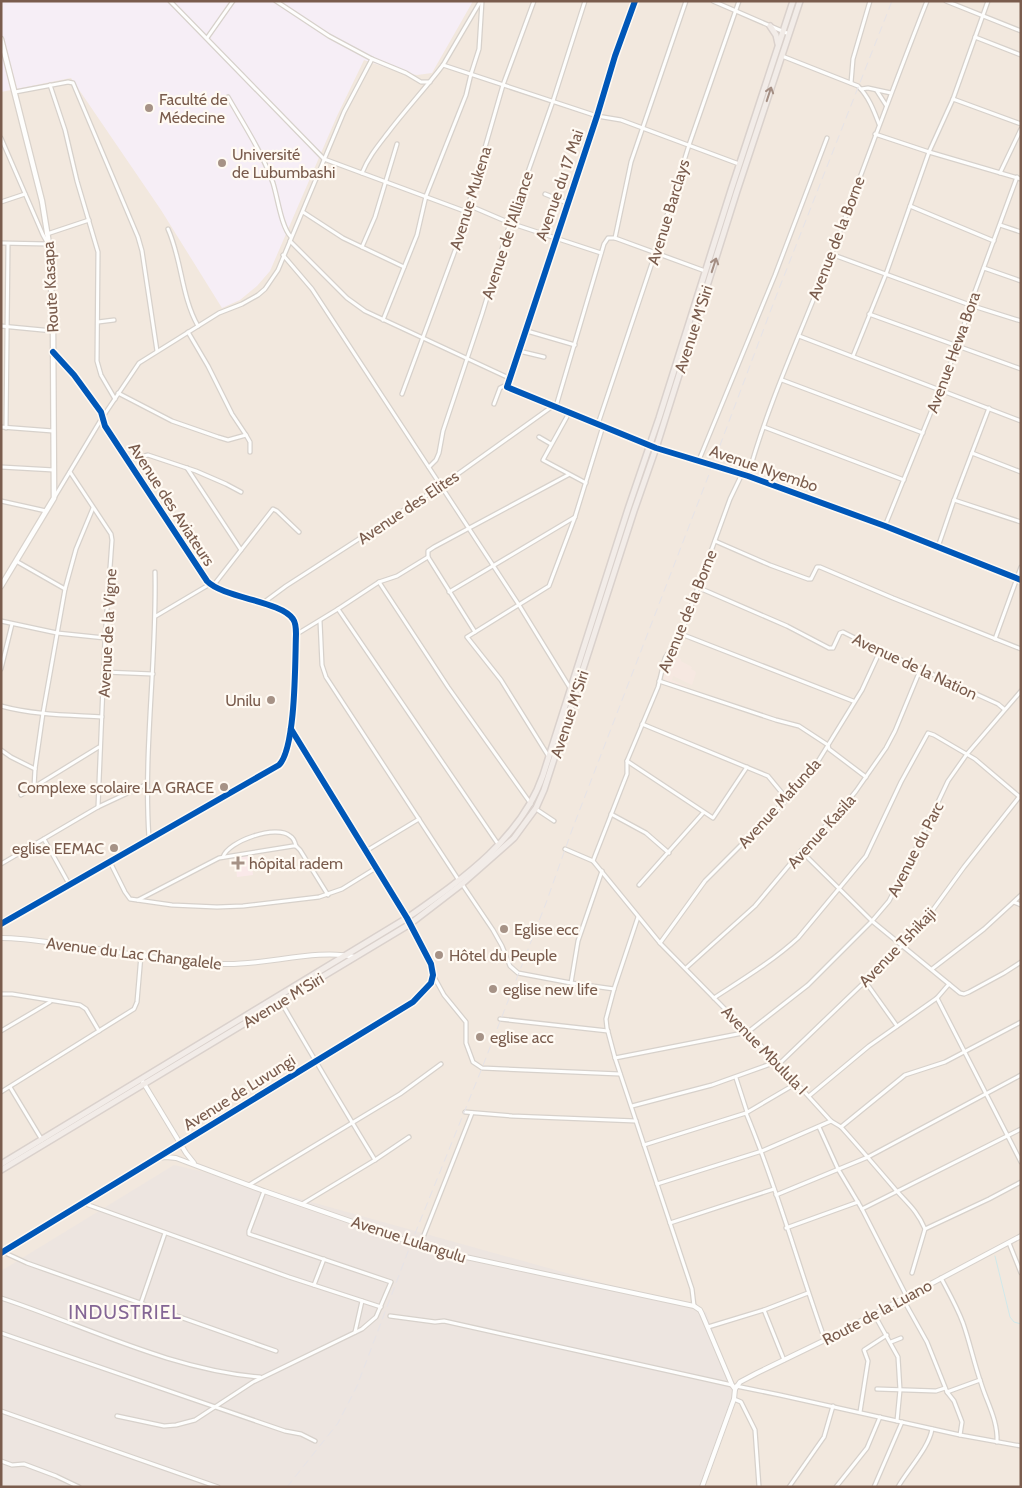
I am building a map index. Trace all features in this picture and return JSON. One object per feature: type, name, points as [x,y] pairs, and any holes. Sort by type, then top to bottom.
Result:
[{"type":"highway","name":"Avenue M'Siri","points":[[1,1164],[410,924],[514,838],[536,808],[600,615],[793,1]]},
{"type":"highway","name":"Avenue M'Siri","points":[[1,1170],[407,918],[460,882],[517,825],[531,804],[546,775],[549,757],[571,688],[653,446],[705,272],[800,1]]},
{"type":"highway","points":[[778,45],[776,35],[771,27],[782,25],[787,20]]},
{"type":"main road","name":"Route Kasapa","points":[[1,39],[42,202],[47,234],[53,331],[54,498]]},
{"type":"main road","points":[[1,586],[54,498]]},
{"type":"street","points":[[170,1],[324,159],[467,212]]},
{"type":"street","points":[[207,38],[232,1]]},
{"type":"street","points":[[276,1],[332,38],[372,59],[406,73],[421,82],[431,82]]},
{"type":"street","points":[[362,173],[369,157],[443,65],[481,1]]},
{"type":"street","points":[[383,320],[418,232],[426,196],[466,95],[479,49],[481,1]]},
{"type":"street","name":"Avenue Mukena","points":[[402,394],[456,248],[503,85],[534,1]]},
{"type":"street","name":"Avenue de l'Alliance","points":[[429,467],[436,460],[439,453],[442,431],[585,1]]},
{"type":"street","name":"Avenue du 17 Mai","points":[[509,378],[527,331],[556,238],[598,116],[615,56],[635,1]]},
{"type":"street","points":[[615,238],[628,172],[686,1]]},
{"type":"street","points":[[713,1],[789,34]]},
{"type":"street","name":"Avenue Barclays","points":[[598,424],[689,145],[739,1]]},
{"type":"street","points":[[851,84],[853,59],[870,1]]},
{"type":"street","name":"Avenue de la Borne","points":[[748,476],[764,427],[832,254],[875,134],[927,1]]},
{"type":"street","points":[[946,1],[1021,31]]},
{"type":"street","points":[[853,356],[886,274],[929,152],[953,99],[988,1]]},
{"type":"street","points":[[975,37],[1021,55]]},
{"type":"street","points":[[782,56],[861,89],[871,104],[879,124]]},
{"type":"street","points":[[54,498],[114,398],[139,363],[219,313],[248,302],[263,291],[278,270],[352,94],[372,59]]},
{"type":"street","points":[[443,65],[598,116],[621,120],[742,162]]},
{"type":"street","points":[[14,92],[68,82],[73,84],[135,227],[142,251],[157,351]]},
{"type":"street","points":[[50,85],[65,130],[77,181],[98,252],[99,370],[114,398]]},
{"type":"street","points":[[861,89],[868,88],[891,93]]},
{"type":"street","points":[[877,90],[886,105]]},
{"type":"street","points":[[228,97],[256,145],[273,183],[285,230],[290,239],[352,302],[383,320],[509,378],[506,385],[500,388],[494,404]]},
{"type":"street","points":[[953,99],[1021,124]]},
{"type":"street","points":[[1000,173],[1021,130]]},
{"type":"street","points":[[875,134],[1019,178]]},
{"type":"street","points":[[1,138],[42,235],[48,244]]},
{"type":"street","points":[[699,460],[775,275],[827,138]]},
{"type":"street","points":[[362,247],[375,217],[397,144]]},
{"type":"street","name":"Avenue Hewa Bora","points":[[886,526],[958,345],[970,305],[1019,178]]},
{"type":"street","points":[[1,202],[25,194]]},
{"type":"street","points":[[545,194],[568,204]]},
{"type":"street","points":[[468,205],[510,223],[601,253]]},
{"type":"street","points":[[910,206],[994,241]]},
{"type":"street","points":[[303,212],[337,234],[404,267]]},
{"type":"street","points":[[47,234],[89,220]]},
{"type":"street","points":[[1000,225],[1021,232]]},
{"type":"street","points":[[168,229],[175,245],[190,309],[198,326]]},
{"type":"street","points":[[553,406],[559,400],[606,240],[615,238],[705,272]]},
{"type":"street","points":[[1,243],[48,244]]},
{"type":"street","points":[[6,428],[8,244]]},
{"type":"street","points":[[832,254],[970,305],[1021,321]]},
{"type":"street","points":[[284,256],[312,289],[519,605],[571,688]]},
{"type":"street","points":[[984,268],[1021,281]]},
{"type":"street","points":[[869,314],[1021,369]]},
{"type":"street","points":[[98,322],[114,320]]},
{"type":"street","points":[[1,326],[53,331]]},
{"type":"street","points":[[527,331],[575,345]]},
{"type":"street","points":[[188,332],[208,366],[232,414],[250,442],[250,452]]},
{"type":"street","points":[[799,336],[1021,421]]},
{"type":"street","points":[[519,351],[544,358]]},
{"type":"street","name":"Avenue des Aviateurs","points":[[1,924],[279,765],[284,756],[291,730],[296,634],[295,624],[291,616],[281,610],[211,585],[105,426],[101,412],[74,375],[53,352]]},
{"type":"street","points":[[782,380],[923,433]]},
{"type":"street","name":"Avenue Nyembo","points":[[506,385],[510,389],[653,446],[748,476],[886,526],[1021,580]]},
{"type":"street","points":[[118,393],[172,421],[210,435],[228,440],[246,435]]},
{"type":"street","name":"Avenue des Elites","points":[[262,604],[286,586],[441,486],[553,406]]},
{"type":"street","points":[[938,547],[989,408]]},
{"type":"street","points":[[569,413],[543,460],[586,484]]},
{"type":"street","points":[[549,757],[501,680],[468,639],[468,636],[549,586],[575,517],[603,426]]},
{"type":"street","points":[[1,427],[53,431]]},
{"type":"street","points":[[764,427],[904,480]]},
{"type":"street","points":[[539,437],[551,444]]},
{"type":"street","points":[[972,453],[1021,472]]},
{"type":"street","points":[[128,460],[148,455],[186,468],[241,492]]},
{"type":"street","points":[[1,467],[54,470]]},
{"type":"street","points":[[186,468],[241,550]]},
{"type":"street","name":"Avenue de la Vigne","points":[[70,472],[112,537],[105,638],[98,807]]},
{"type":"street","name":"Avenue de la Borne","points":[[593,861],[627,774],[627,762],[660,681],[665,658],[681,634],[730,499],[742,474]]},
{"type":"street","points":[[475,632],[427,553],[468,528],[568,475]]},
{"type":"street","points":[[954,500],[1021,522]]},
{"type":"street","points":[[1,501],[46,511]]},
{"type":"street","points":[[34,787],[35,769],[64,589],[76,549],[93,508]]},
{"type":"street","points":[[156,616],[211,585],[273,510],[277,511],[299,532]]},
{"type":"street","points":[[449,592],[575,517]]},
{"type":"street","points":[[715,541],[770,565],[810,579],[817,567],[820,567],[1021,649]]},
{"type":"street","points":[[296,634],[338,610],[379,582],[397,576],[428,557]]},
{"type":"street","points":[[16,561],[64,589]]},
{"type":"street","points":[[995,639],[1021,567]]},
{"type":"street","points":[[149,838],[147,783],[156,616],[155,572]]},
{"type":"street","points":[[379,582],[454,695],[531,804]]},
{"type":"street","name":"Avenue de la Nation","points":[[698,587],[787,626],[829,648],[833,648],[842,632],[998,704],[1004,709]]},
{"type":"street","points":[[338,610],[499,845]]},
{"type":"street","points":[[1,621],[57,633],[105,638]]},
{"type":"street","points":[[320,621],[322,665],[326,676],[493,930],[512,968],[518,973],[614,989]]},
{"type":"street","points":[[1,669],[12,624]]},
{"type":"street","points":[[681,634],[853,701]]},
{"type":"street","name":"Avenue Mafunda","points":[[660,943],[705,882],[787,799],[817,763],[853,701],[862,690],[880,651]]},
{"type":"street","name":"Avenue Kasila","points":[[686,968],[755,906],[801,851],[838,812],[886,748],[921,668]]},
{"type":"street","points":[[104,672],[153,674]]},
{"type":"street","points":[[660,681],[799,726],[828,745],[829,749],[866,776]]},
{"type":"street","name":"Avenue du Parc","points":[[748,1032],[808,985],[872,921],[893,895],[948,781],[967,754],[1021,691]]},
{"type":"street","points":[[1,706],[44,714],[102,717]]},
{"type":"street","points":[[642,724],[768,776],[787,799]]},
{"type":"street","points":[[291,730],[407,918],[431,964],[433,976],[444,995],[466,1022],[466,1043],[473,1062],[482,1068],[620,1074]]},
{"type":"street","points":[[714,998],[769,962],[798,938],[859,867],[872,847],[901,782],[928,733],[934,734],[967,754],[993,773],[1020,797]]},
{"type":"street","points":[[21,795],[100,747]]},
{"type":"street","points":[[1,750],[11,758],[35,769]]},
{"type":"street","points":[[627,762],[711,818],[715,818],[747,767]]},
{"type":"street","points":[[1,864],[98,807],[147,783]]},
{"type":"street","name":"Avenue Tshikaji","points":[[777,1063],[902,946],[932,912],[964,867],[1020,797]]},
{"type":"street","points":[[536,808],[554,820]]},
{"type":"street","points":[[639,885],[703,813]]},
{"type":"street","points":[[611,814],[646,833],[669,853]]},
{"type":"street","points":[[366,851],[419,819]]},
{"type":"street","points":[[223,857],[226,851],[251,836],[266,833],[285,833],[292,837],[328,895]]},
{"type":"street","points":[[44,839],[69,885]]},
{"type":"street","points":[[138,900],[223,857],[296,846]]},
{"type":"street","name":"Avenue Mbulula I","points":[[565,849],[593,861],[660,943],[797,1083],[831,1121],[841,1127],[914,1208],[925,1229]]},
{"type":"street","points":[[801,851],[872,921],[960,993],[966,993],[1021,962]]},
{"type":"street","points":[[110,862],[128,897],[172,905],[217,907],[243,906],[328,895],[342,890],[376,868]]},
{"type":"street","points":[[571,983],[578,941],[602,871]]},
{"type":"street","points":[[932,969],[961,948],[1021,894]]},
{"type":"street","points":[[1014,902],[1021,905]]},
{"type":"street","points":[[638,917],[606,1019],[620,1074],[692,1289],[694,1306],[701,1312],[734,1387],[734,1399],[702,1487]]},
{"type":"street","name":"Avenue du Lac Changalele","points":[[1,938],[45,942],[185,962],[240,964],[329,954],[355,957]]},
{"type":"street","points":[[1,1092],[134,1009],[137,1002],[141,956]]},
{"type":"street","name":"Avenue de Luvungi","points":[[2,1252],[413,1002],[428,987],[433,976]]},
{"type":"street","points":[[864,981],[897,1026]]},
{"type":"street","points":[[809,1096],[855,1056],[937,998],[949,984]]},
{"type":"street","points":[[1,994],[82,1006],[86,1009],[99,1031]]},
{"type":"street","points":[[937,998],[1021,1162]]},
{"type":"street","points":[[281,1001],[375,1160]]},
{"type":"street","points":[[1,1031],[50,1002]]},
{"type":"street","points":[[500,1019],[608,1031]]},
{"type":"street","points":[[841,1127],[906,1075],[939,1064],[1021,1022]]},
{"type":"street","points":[[615,1058],[748,1032]]},
{"type":"street","points":[[632,1106],[736,1078],[777,1063]]},
{"type":"street","points":[[249,1185],[400,1094],[441,1064]]},
{"type":"street","points":[[776,1195],[868,1157],[1021,1075]]},
{"type":"street","points":[[736,1078],[825,1340]]},
{"type":"street","points":[[143,1082],[180,1144],[195,1165]]},
{"type":"street","points":[[644,1145],[747,1113],[797,1083]]},
{"type":"street","points":[[10,1087],[42,1140]]},
{"type":"street","points":[[465,1112],[636,1121]]},
{"type":"street","points":[[420,1245],[472,1112]]},
{"type":"street","points":[[657,1184],[762,1151],[831,1121]]},
{"type":"street","points":[[819,1127],[838,1169],[862,1209],[926,1342],[946,1390],[954,1401],[961,1418],[960,1435]]},
{"type":"street","points":[[862,1209],[1021,1128]]},
{"type":"street","points":[[302,1204],[409,1137]]},
{"type":"street","name":"Avenue Lulangulu","points":[[157,1158],[171,1157],[264,1191],[456,1256],[694,1306]]},
{"type":"street","points":[[912,1273],[925,1229],[1021,1182]]},
{"type":"street","points":[[670,1223],[774,1189]]},
{"type":"street","points":[[117,1416],[156,1425],[172,1426],[195,1420],[242,1388],[355,1332],[369,1324],[376,1317],[392,1282],[249,1234],[264,1191]]},
{"type":"street","points":[[786,1228],[858,1202]]},
{"type":"street","points":[[83,1203],[381,1307]]},
{"type":"street","points":[[141,1303],[165,1233]]},
{"type":"street","name":"Route de la Luano","points":[[734,1387],[740,1382],[825,1340],[1021,1236]]},
{"type":"street","points":[[1009,1243],[1021,1273]]},
{"type":"street","points":[[2,1252],[27,1263],[276,1351]]},
{"type":"street","points":[[314,1285],[324,1259]]},
{"type":"street","points":[[941,1278],[963,1322],[980,1380],[996,1423],[997,1442]]},
{"type":"street","points":[[708,1327],[764,1310],[808,1293]]},
{"type":"street","points":[[1,1298],[125,1344],[204,1369],[237,1376],[261,1378]]},
{"type":"street","points":[[355,1332],[362,1301]]},
{"type":"street","points":[[764,1310],[784,1360]]},
{"type":"street","points":[[874,1314],[891,1342],[898,1360],[900,1390],[896,1421]]},
{"type":"street","points":[[390,1316],[435,1322],[444,1321],[734,1387],[833,1406],[960,1435],[1021,1446]]},
{"type":"street","points":[[1,1333],[285,1431],[301,1434],[315,1441]]},
{"type":"street","points":[[860,1412],[868,1361],[864,1350],[887,1335]]},
{"type":"street","points":[[891,1342],[901,1338]]},
{"type":"street","points":[[877,1389],[936,1391],[980,1380]]},
{"type":"street","points":[[734,1399],[741,1402],[755,1430],[760,1487]]},
{"type":"street","points":[[789,1487],[824,1437],[833,1406]]},
{"type":"street","points":[[1,1411],[218,1487]]},
{"type":"street","points":[[836,1487],[867,1448],[880,1417]]},
{"type":"street","points":[[874,1487],[902,1422]]},
{"type":"street","points":[[898,1487],[928,1442],[932,1429]]},
{"type":"street","points":[[1,1461],[12,1464],[24,1464],[79,1487]]},
{"type":"shaded area","points":[[1,1],[1021,1],[1021,1487],[1,1487]]},
{"type":"shaded area","name":"Université de Lubumbashi","points":[[1,1],[473,1],[432,73],[417,75],[399,72],[364,60],[337,116],[270,271],[257,286],[240,300],[222,308],[161,210],[71,78],[1,92]]},
{"type":"shaded area","points":[[670,654],[692,667],[691,669],[696,673],[692,685],[673,676],[672,680],[687,688],[669,683],[663,678]]},
{"type":"shaded area","name":"hôpital radem","points":[[251,854],[253,875],[237,877],[235,857]]},
{"type":"shaded area","points":[[174,1165],[706,1312],[738,1398],[701,1487],[1,1487],[1,1271]]},
{"type":"waterway","points":[[995,1256],[1010,1317],[1014,1322],[1021,1324]]},
{"type":"railway","points":[[287,1487],[338,1423],[357,1386],[412,1241],[546,903],[572,830],[775,299],[892,1]]},
{"type":"cycle path","points":[[635,1],[615,56],[507,387],[656,448],[748,476],[885,526],[1021,580]]},
{"type":"cycle path","points":[[1,924],[279,765],[285,756],[289,741],[294,703],[296,632],[293,619],[287,613],[277,608],[225,592],[207,581],[105,426],[101,412],[74,375],[53,352]]},
{"type":"cycle path","points":[[1,1253],[413,1002],[431,983],[433,975],[431,964],[407,918],[291,729]]},
{"type":"place","name":"Faculté de Médecine","points":[[149,108]]},
{"type":"place","name":"Université de Lubumbashi","points":[[222,163]]},
{"type":"place","name":"Unilu","points":[[271,700]]},
{"type":"place","name":"Complexe scolaire LA GRACE","points":[[224,787]]},
{"type":"place","name":"eglise EEMAC","points":[[114,848]]},
{"type":"place","name":"hôpital radem","points":[[238,863]]},
{"type":"place","name":"Eglise ecc","points":[[504,929]]},
{"type":"place","name":"Hôtel du Peuple","points":[[439,955]]},
{"type":"place","name":"eglise new life","points":[[493,989]]},
{"type":"place","name":"eglise acc","points":[[480,1037]]},
{"type":"district","name":"INDUSTRIEL","points":[[125,1312]]}]
